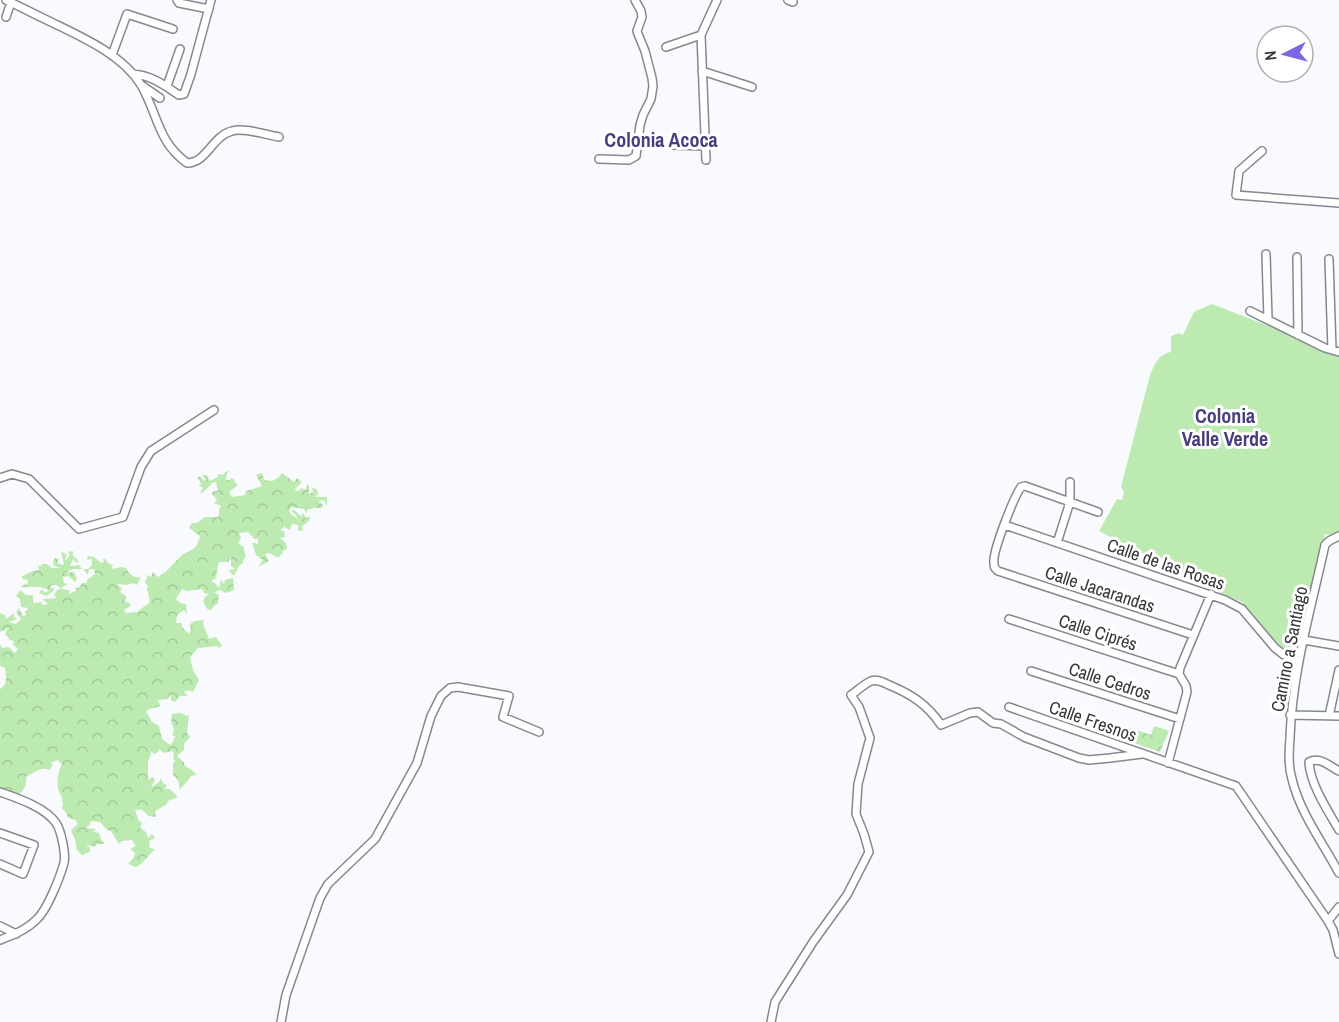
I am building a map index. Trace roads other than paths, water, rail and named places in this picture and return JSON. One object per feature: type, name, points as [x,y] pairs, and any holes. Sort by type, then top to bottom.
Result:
[{"type":"street","points":[[177,0],[179,3],[209,9]]},
{"type":"street","points":[[133,74],[143,74],[179,95],[184,94],[211,0]]},
{"type":"street","points":[[599,159],[629,160],[636,156],[640,125],[652,93],[652,78],[638,34],[641,11],[635,0]]},
{"type":"street","points":[[706,160],[701,35],[717,0]]},
{"type":"street","points":[[0,7],[7,1]]},
{"type":"street","points":[[6,17],[7,1]]},
{"type":"street","points":[[7,1],[80,36],[112,55],[133,74],[141,85],[166,142],[179,158],[187,163],[197,162],[216,141],[232,130],[279,137]]},
{"type":"street","points":[[112,55],[127,14],[173,29]]},
{"type":"street","points":[[666,47],[701,35]]},
{"type":"street","points":[[166,86],[180,48]]},
{"type":"street","points":[[702,71],[752,87]]},
{"type":"street","points":[[141,85],[160,98]]},
{"type":"street","points":[[672,145],[706,146]]},
{"type":"street","points":[[1262,151],[1239,171],[1236,195],[1339,203]]},
{"type":"street","points":[[1266,254],[1268,319]]},
{"type":"street","points":[[1297,257],[1298,335]]},
{"type":"street","points":[[1250,311],[1335,351],[1329,259]]},
{"type":"street","points":[[0,478],[12,474],[28,479],[79,529],[123,517],[141,467],[151,452],[214,410]]},
{"type":"street","points":[[1057,543],[1070,502],[1070,482]]},
{"type":"street","points":[[1005,525],[1019,488],[1025,486],[1098,513]]},
{"type":"street","name":"Calle de las Rosas","points":[[1005,525],[1225,600],[1242,609],[1284,656],[1299,660]]},
{"type":"street","name":"Calle Jacarandas","points":[[1005,525],[994,560],[994,567],[998,571],[1193,635]]},
{"type":"street","name":"Camino a Santiago","points":[[1339,536],[1325,545],[1299,660],[1290,716],[1289,763],[1292,781],[1315,832],[1339,873]]},
{"type":"street","points":[[1168,763],[1187,692],[1179,674],[1211,594]]},
{"type":"street","name":"Calle Ciprés","points":[[1009,619],[1179,674]]},
{"type":"street","points":[[1304,640],[1339,646]]},
{"type":"street","points":[[1329,716],[1339,670]]},
{"type":"street","name":"Calle Cedros","points":[[1031,671],[1180,719]]},
{"type":"street","points":[[771,1022],[775,1002],[813,942],[847,896],[869,852],[856,814],[858,784],[870,738],[859,707],[851,695],[869,682],[880,681],[915,698],[934,714],[941,725],[978,712],[993,723],[1001,724],[1024,737],[1079,758],[1089,760],[1142,754]]},
{"type":"street","points":[[281,1022],[286,995],[320,898],[328,884],[375,839],[417,763],[431,716],[441,696],[450,688],[458,687],[509,696],[503,717],[539,732]]},
{"type":"street","name":"Calle Fresnos","points":[[1009,707],[1236,786],[1328,921],[1333,930],[1339,954]]},
{"type":"street","points":[[1290,716],[1339,716]]},
{"type":"street","points":[[1339,771],[1322,760],[1309,762],[1320,794],[1339,830]]},
{"type":"street","points":[[0,792],[22,800],[57,823],[64,861],[48,904],[37,920],[16,934],[0,940]]},
{"type":"street","points":[[0,832],[34,845],[23,874],[0,864]]},
{"type":"street","points":[[1328,921],[1339,907]]},
{"type":"street","points":[[0,926],[16,934]]},
{"type":"district","name":"Colonia Acoca","points":[[661,139]]},
{"type":"district","name":"Colonia Valle Verde","points":[[1225,426]]}]
